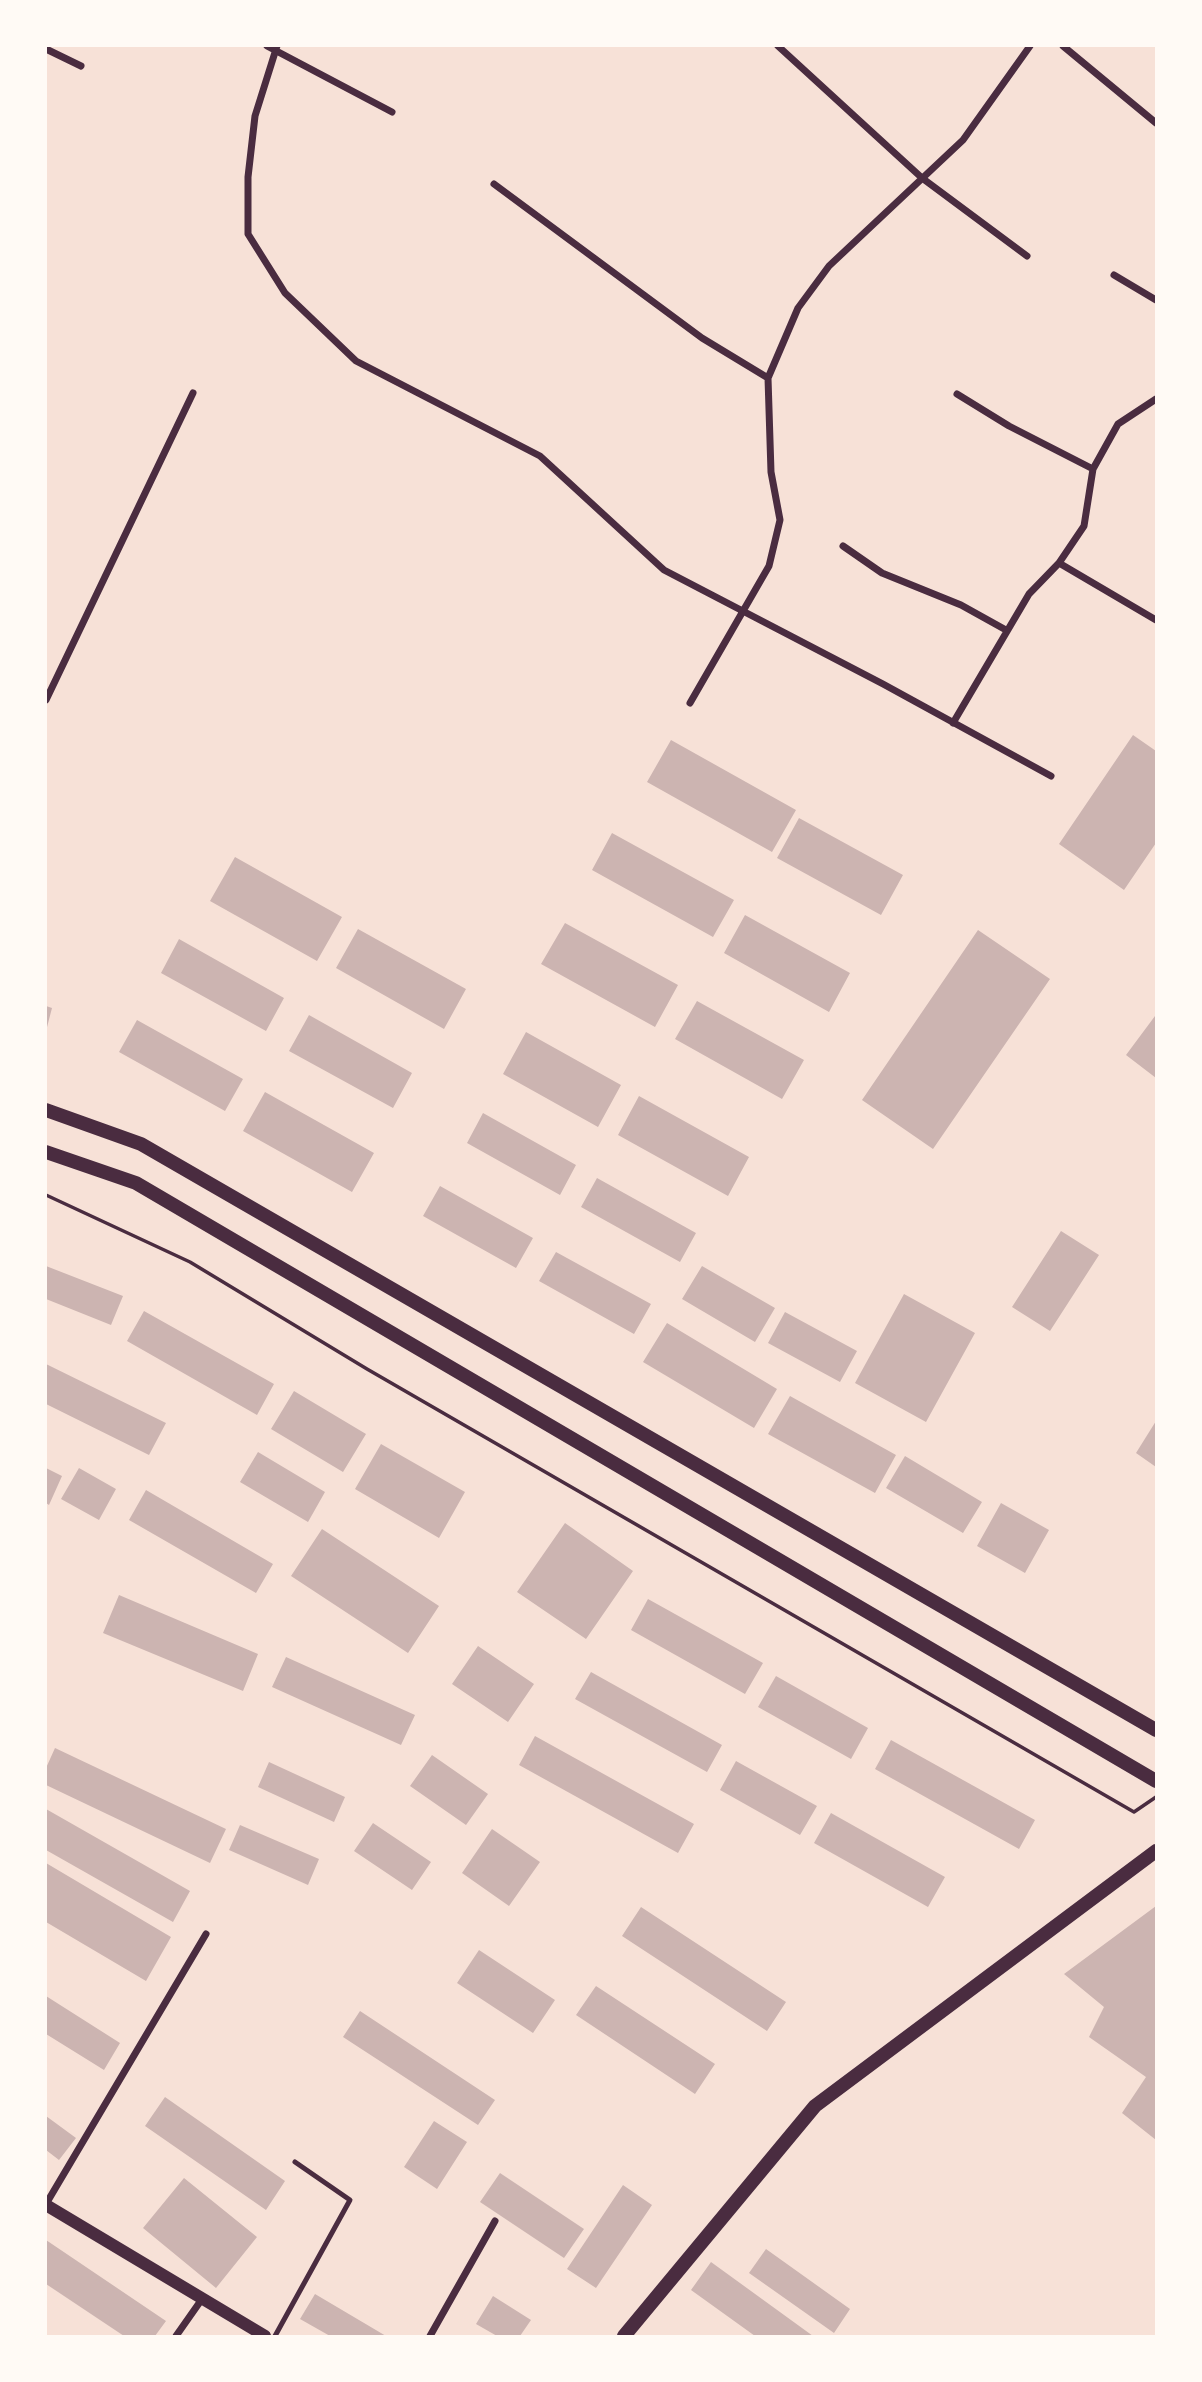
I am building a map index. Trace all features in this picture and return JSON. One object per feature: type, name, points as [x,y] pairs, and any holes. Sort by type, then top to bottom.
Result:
[{"type":"main road","points":[[46,1110],[141,1143],[1157,1730]]},
{"type":"main road","points":[[46,1152],[136,1183],[1157,1781]]},
{"type":"main road","points":[[624,2336],[815,2106],[1157,1851]]},
{"type":"street","points":[[267,46],[276,48],[392,112]]},
{"type":"street","points":[[778,46],[922,178],[1027,256]]},
{"type":"street","points":[[690,703],[769,566],[780,520],[771,472],[768,378],[798,308],[829,266],[963,140],[1030,46]]},
{"type":"street","points":[[1063,46],[1157,122]]},
{"type":"street","points":[[276,48],[255,116],[248,177],[248,234],[285,293],[356,360],[540,456],[664,570],[1051,776]]},
{"type":"street","points":[[46,49],[81,66]]},
{"type":"street","points":[[494,184],[702,338],[768,378]]},
{"type":"street","points":[[1114,275],[1157,300]]},
{"type":"street","points":[[46,700],[193,393]]},
{"type":"street","points":[[957,394],[1009,426],[1093,469]]},
{"type":"street","points":[[953,723],[1029,594],[1059,563],[1084,526],[1093,469],[1118,424],[1157,399]]},
{"type":"street","points":[[843,546],[882,573],[961,605],[1006,630]]},
{"type":"street","points":[[1059,563],[1157,620]]},
{"type":"street","points":[[206,1934],[46,2205],[265,2336]]},
{"type":"street","points":[[430,2336],[495,2221]]},
{"type":"street","points":[[176,2336],[202,2299]]},
{"type":"lane","points":[[275,2336],[351,2200],[295,2162]]},
{"type":"path","points":[[46,1195],[190,1262],[367,1369],[1134,1812],[1157,1797]]},
{"type":"building","points":[[1133,735],[1156,751],[1156,843],[1124,890],[1059,844]]},
{"type":"building","points":[[671,740],[796,810],[772,852],[647,782]]},
{"type":"building","points":[[799,818],[903,875],[881,915],[777,858]]},
{"type":"building","points":[[612,833],[734,900],[713,937],[592,870]]},
{"type":"building","points":[[235,857],[342,917],[317,961],[210,901]]},
{"type":"building","points":[[745,915],[850,973],[829,1012],[724,953]]},
{"type":"building","points":[[565,923],[678,985],[655,1027],[541,964]]},
{"type":"building","points":[[358,929],[466,989],[444,1029],[336,968]]},
{"type":"building","points":[[978,930],[1050,979],[933,1149],[862,1100]]},
{"type":"building","points":[[179,939],[284,998],[266,1031],[161,973]]},
{"type":"building","points":[[697,1001],[804,1060],[782,1099],[675,1039]]},
{"type":"building","points":[[46,1006],[52,1008],[46,1031]]},
{"type":"building","points":[[309,1015],[412,1073],[393,1108],[289,1051]]},
{"type":"building","points":[[1156,1017],[1156,1078],[1126,1055]]},
{"type":"building","points":[[137,1020],[243,1079],[225,1111],[119,1052]]},
{"type":"building","points":[[526,1032],[621,1085],[598,1127],[503,1074]]},
{"type":"building","points":[[265,1092],[374,1153],[352,1192],[243,1131]]},
{"type":"building","points":[[639,1096],[749,1157],[728,1196],[618,1135]]},
{"type":"building","points":[[483,1113],[576,1165],[560,1195],[467,1143]]},
{"type":"building","points":[[597,1178],[696,1233],[680,1262],[581,1207]]},
{"type":"building","points":[[440,1186],[533,1238],[516,1268],[423,1216]]},
{"type":"building","points":[[1061,1231],[1099,1255],[1050,1331],[1012,1307]]},
{"type":"building","points":[[556,1252],[651,1304],[634,1334],[539,1281]]},
{"type":"building","points":[[46,1266],[123,1296],[111,1325],[46,1299]]},
{"type":"building","points":[[702,1266],[775,1308],[755,1342],[682,1299]]},
{"type":"building","points":[[904,1294],[975,1333],[926,1422],[855,1383]]},
{"type":"building","points":[[144,1311],[274,1384],[257,1415],[127,1341]]},
{"type":"building","points":[[785,1312],[857,1351],[840,1382],[768,1343]]},
{"type":"building","points":[[667,1323],[777,1389],[754,1428],[643,1362]]},
{"type":"building","points":[[46,1364],[166,1423],[149,1455],[46,1404]]},
{"type":"building","points":[[294,1391],[366,1434],[343,1472],[271,1429]]},
{"type":"building","points":[[790,1396],[896,1455],[875,1493],[768,1434]]},
{"type":"building","points":[[1156,1421],[1156,1467],[1136,1453]]},
{"type":"building","points":[[381,1444],[465,1492],[439,1538],[355,1489]]},
{"type":"building","points":[[258,1452],[325,1492],[308,1522],[240,1482]]},
{"type":"building","points":[[905,1456],[982,1502],[963,1533],[886,1488]]},
{"type":"building","points":[[46,1468],[62,1476],[49,1505],[46,1503]]},
{"type":"building","points":[[79,1468],[116,1489],[99,1520],[61,1499]]},
{"type":"building","points":[[146,1490],[273,1564],[256,1593],[129,1520]]},
{"type":"building","points":[[1001,1503],[1049,1530],[1025,1573],[977,1546]]},
{"type":"building","points":[[565,1523],[633,1571],[586,1639],[517,1592]]},
{"type":"building","points":[[322,1529],[439,1606],[408,1653],[291,1576]]},
{"type":"building","points":[[119,1595],[258,1654],[243,1691],[103,1633]]},
{"type":"building","points":[[648,1599],[763,1663],[745,1694],[631,1630]]},
{"type":"building","points":[[478,1646],[534,1684],[508,1722],[452,1684]]},
{"type":"building","points":[[286,1657],[415,1715],[401,1745],[272,1687]]},
{"type":"building","points":[[591,1672],[722,1745],[707,1772],[575,1699]]},
{"type":"building","points":[[776,1676],[868,1728],[851,1759],[758,1707]]},
{"type":"building","points":[[535,1736],[694,1824],[678,1853],[519,1765]]},
{"type":"building","points":[[891,1740],[1035,1820],[1019,1849],[875,1769]]},
{"type":"building","points":[[55,1748],[226,1829],[210,1863],[46,1785],[46,1768]]},
{"type":"building","points":[[432,1755],[488,1794],[466,1825],[410,1786]]},
{"type":"building","points":[[736,1761],[817,1806],[800,1835],[720,1790]]},
{"type":"building","points":[[269,1762],[345,1797],[334,1822],[258,1787]]},
{"type":"building","points":[[46,1809],[190,1891],[173,1922],[46,1850]]},
{"type":"building","points":[[831,1813],[945,1877],[928,1907],[814,1843]]},
{"type":"building","points":[[373,1823],[431,1862],[412,1890],[354,1851]]},
{"type":"building","points":[[240,1825],[319,1859],[308,1885],[229,1850]]},
{"type":"building","points":[[492,1829],[540,1862],[509,1906],[462,1873]]},
{"type":"building","points":[[46,1863],[171,1937],[146,1981],[46,1922]]},
{"type":"building","points":[[1156,1906],[1156,2140],[1122,2113],[1146,2077],[1089,2037],[1104,2007],[1064,1974]]},
{"type":"building","points":[[641,1907],[786,2002],[767,2031],[622,1936]]},
{"type":"building","points":[[479,1950],[555,2000],[533,2033],[457,1983]]},
{"type":"building","points":[[596,1986],[715,2064],[695,2094],[576,2015]]},
{"type":"building","points":[[46,1996],[120,2043],[104,2070],[46,2034]]},
{"type":"building","points":[[360,2011],[495,2100],[478,2125],[343,2037]]},
{"type":"building","points":[[165,2097],[285,2181],[266,2210],[145,2126]]},
{"type":"building","points":[[46,2116],[76,2138],[59,2160],[46,2150]]},
{"type":"building","points":[[434,2121],[467,2142],[437,2189],[404,2167]]},
{"type":"building","points":[[500,2173],[584,2229],[564,2258],[480,2202]]},
{"type":"building","points":[[184,2178],[257,2237],[216,2288],[143,2228]]},
{"type":"building","points":[[623,2185],[652,2205],[596,2288],[567,2269]]},
{"type":"building","points":[[46,2240],[166,2321],[155,2336],[124,2336],[46,2284]]},
{"type":"building","points":[[766,2249],[850,2309],[834,2333],[749,2273]]},
{"type":"building","points":[[711,2262],[813,2336],[755,2336],[691,2290]]},
{"type":"building","points":[[315,2294],[386,2336],[330,2336],[300,2319]]},
{"type":"building","points":[[493,2296],[531,2320],[520,2336],[497,2336],[476,2324]]}]
